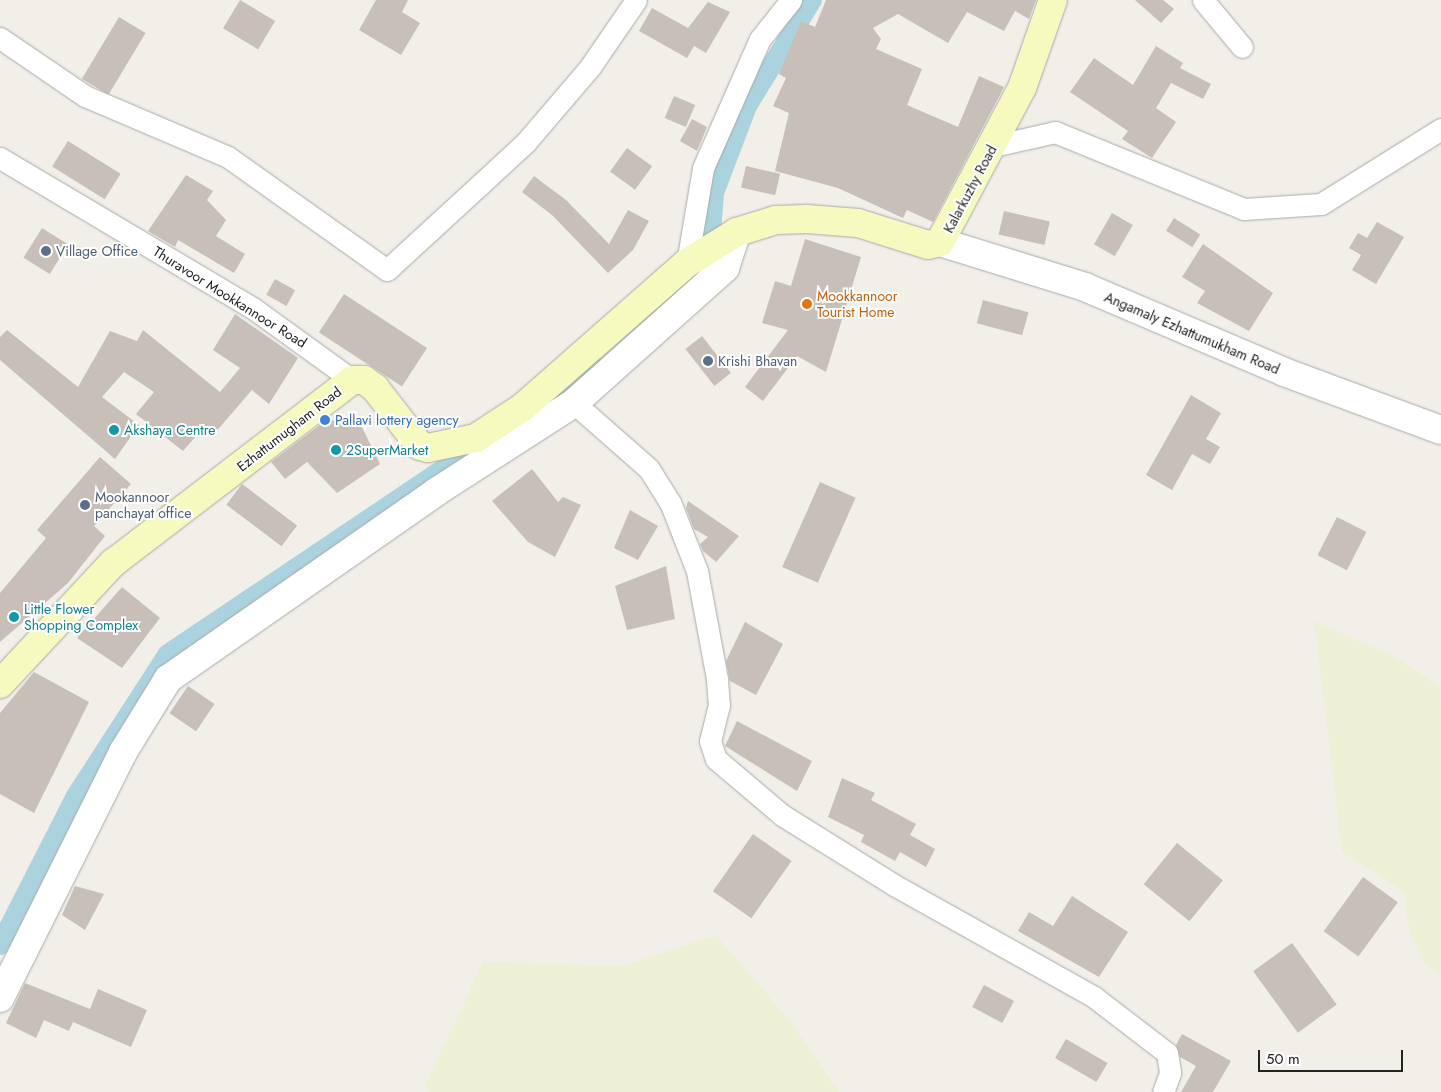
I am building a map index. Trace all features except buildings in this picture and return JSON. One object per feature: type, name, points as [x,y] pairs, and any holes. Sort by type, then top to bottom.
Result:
[{"type":"main road","name":"Kalarkuzhy Road","points":[[711,247],[776,220],[807,219],[858,223],[928,245],[940,242],[993,146],[1022,88],[1053,0]]},
{"type":"main road","name":"Ezhattumugham Road","points":[[0,684],[113,563],[352,380],[364,380],[375,388],[420,446],[428,448],[476,438],[523,407],[711,247]]},
{"type":"street","points":[[0,38],[86,96],[228,157],[387,270],[526,142],[590,66],[636,0]]},
{"type":"street","points":[[0,998],[123,752],[168,679],[436,492],[574,403],[725,268],[711,247],[703,168],[760,39],[790,0]]},
{"type":"street","points":[[1203,0],[1242,47]]},
{"type":"street","points":[[993,146],[1055,132],[1244,209],[1321,204],[1441,129]]},
{"type":"street","name":"Thuravoor Mookkannoor Road","points":[[0,158],[254,309],[352,380]]},
{"type":"street","name":"Angamaly Ezhattumukham Road","points":[[940,242],[1085,287],[1284,372],[1441,430]]},
{"type":"street","points":[[574,403],[649,469],[670,502],[697,571],[717,679],[719,705],[710,741],[716,759],[790,820],[1094,997],[1167,1053],[1170,1073],[1163,1092]]},
{"type":"green space","points":[[1314,621],[1397,658],[1441,687],[1441,975],[1424,963],[1409,932],[1404,892],[1342,852]]},
{"type":"green space","points":[[716,935],[794,1026],[839,1092],[428,1092],[426,1083],[483,962],[622,966]]},
{"type":"waterway","points":[[710,245],[714,193],[747,106],[812,0]]},
{"type":"waterway","points":[[534,410],[594,367]]},
{"type":"waterway","points":[[0,945],[76,796],[168,654],[487,440]]},
{"type":"place","name":"Village Office","points":[[46,251]]},
{"type":"place","name":"Mookkannoor Tourist Home","points":[[807,304]]},
{"type":"place","name":"Krishi Bhavan","points":[[708,361]]},
{"type":"place","name":"Pallavi lottery agency","points":[[325,420]]},
{"type":"place","name":"Akshaya Centre","points":[[114,430]]},
{"type":"place","name":"2SuperMarket","points":[[336,450]]},
{"type":"place","name":"Mookannoor panchayat office","points":[[85,505]]},
{"type":"place","name":"Little Flower Shopping Complex","points":[[14,617]]}]
